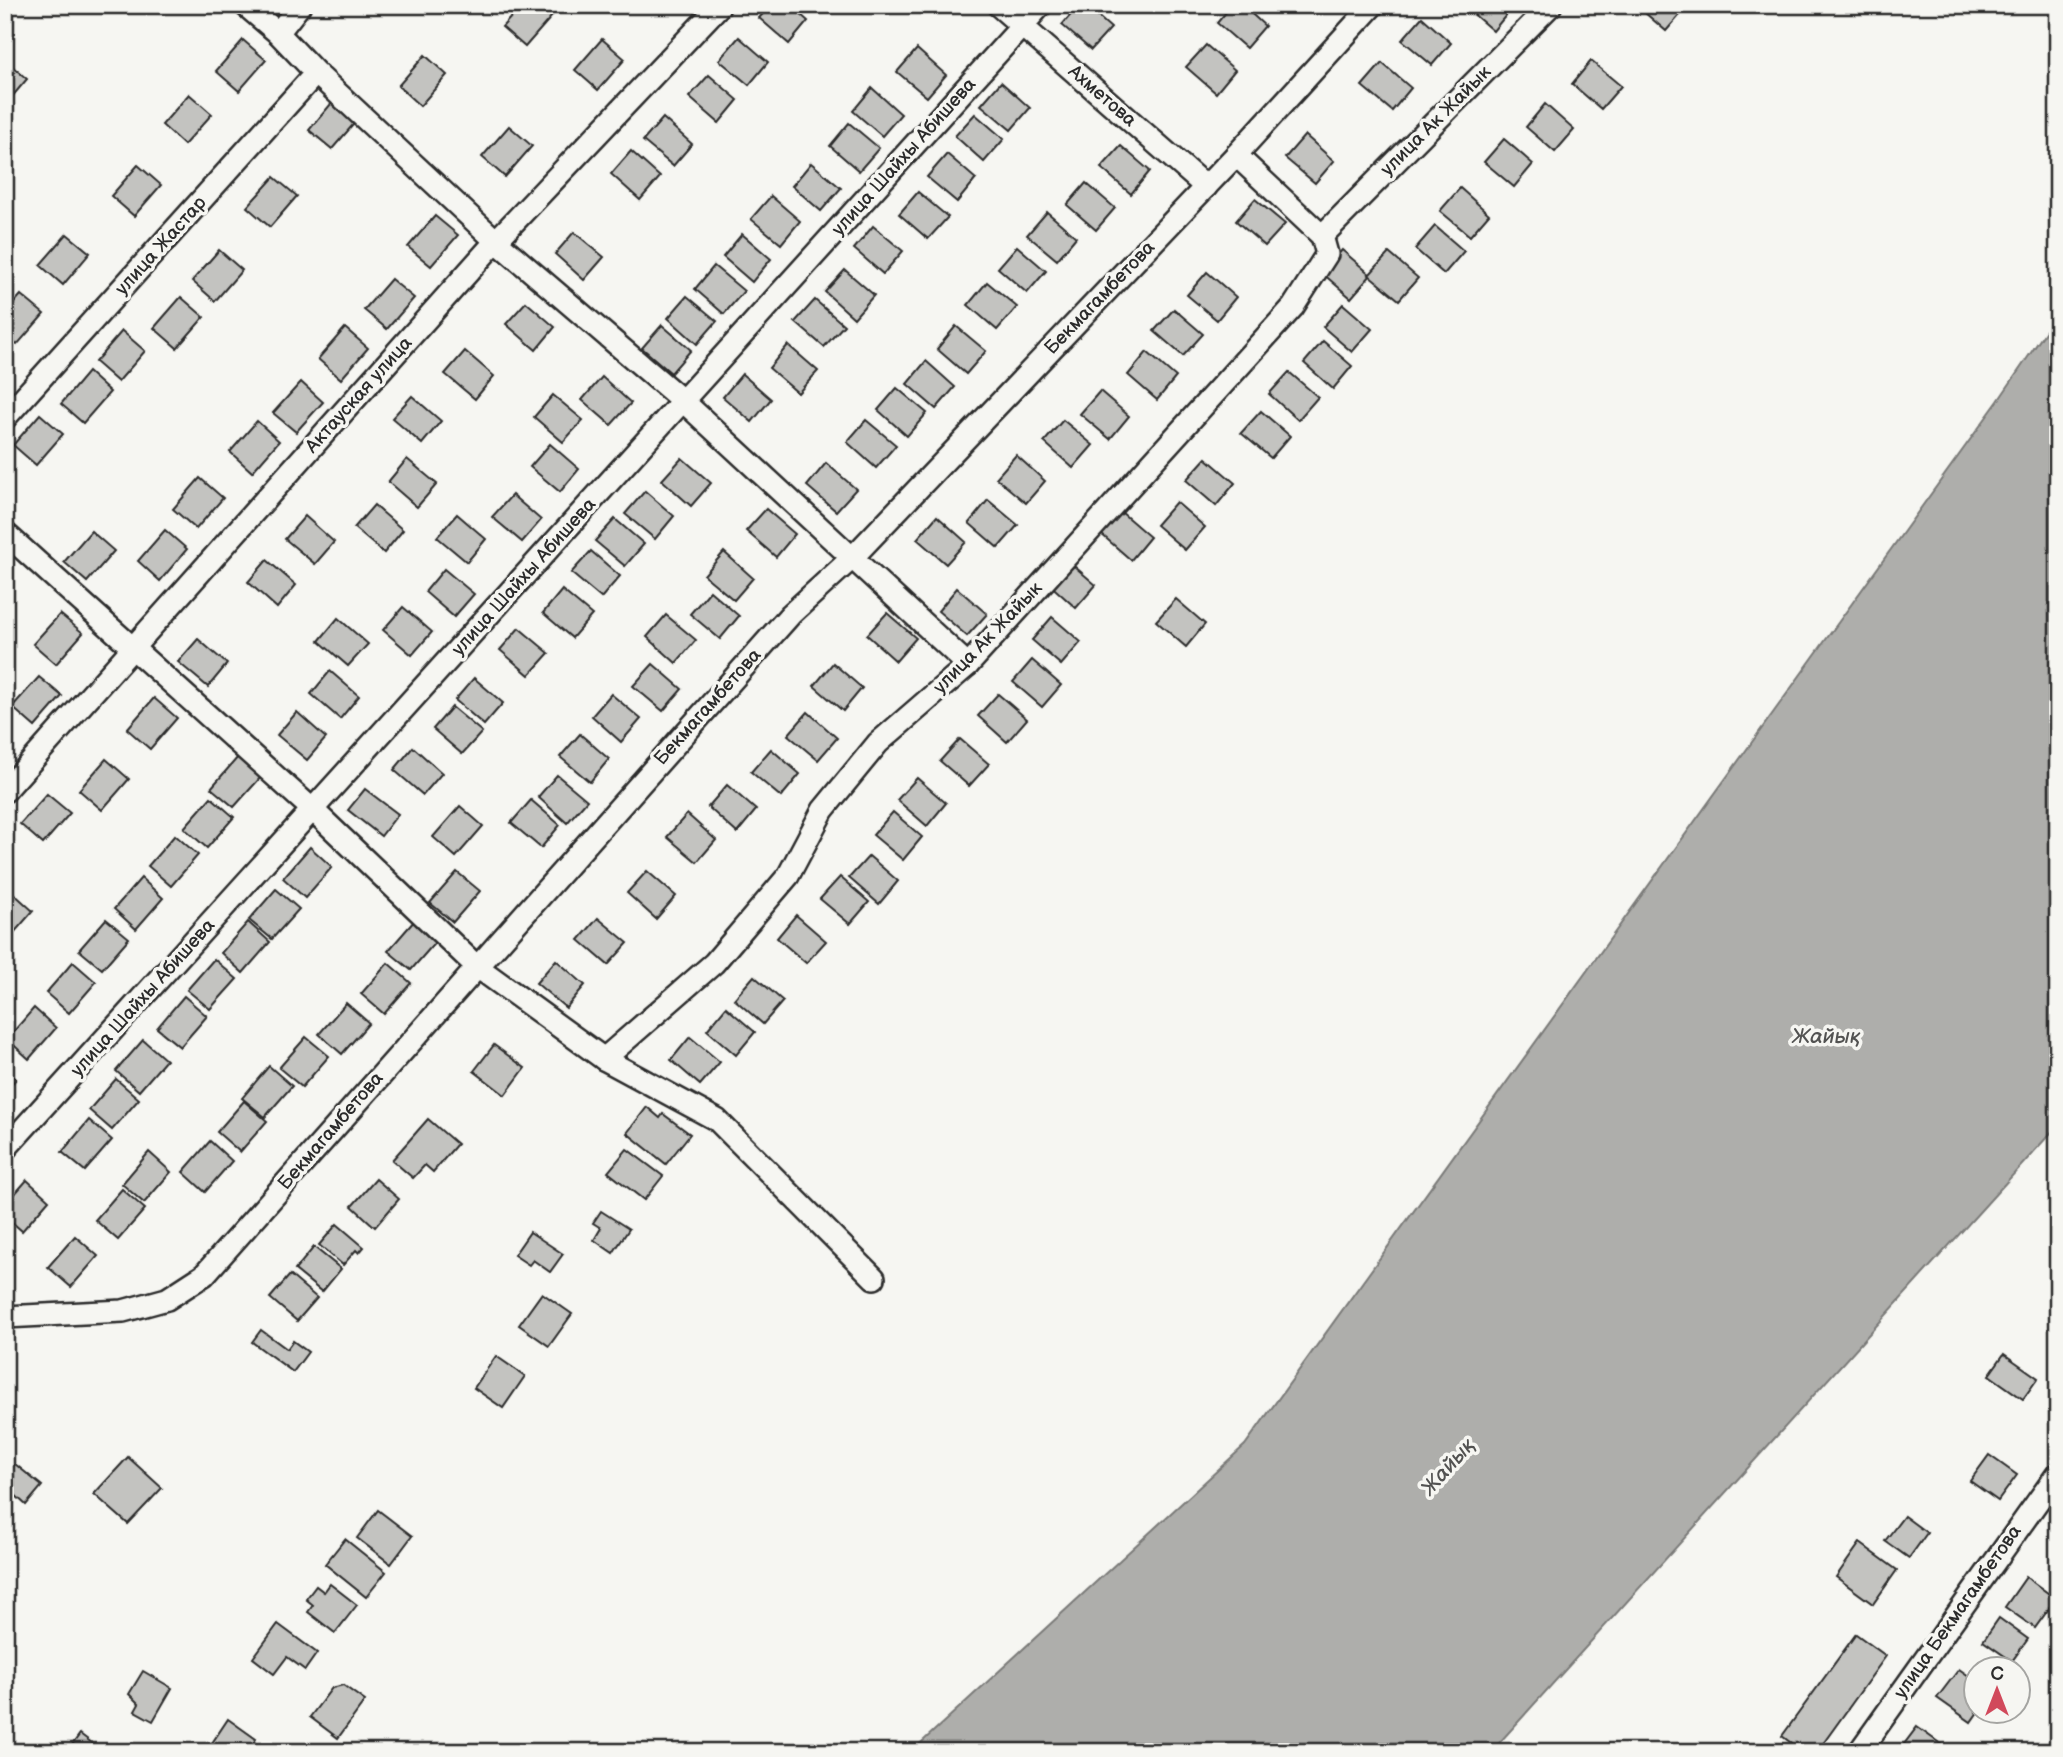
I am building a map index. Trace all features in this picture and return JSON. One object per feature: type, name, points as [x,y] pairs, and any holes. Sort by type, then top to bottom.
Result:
[{"type":"street","points":[[245,5],[278,33],[316,73],[496,241],[683,401],[968,665]]},
{"type":"street","points":[[278,33],[300,5]]},
{"type":"street","name":"Актауская улица","points":[[5,791],[496,241],[720,5]]},
{"type":"street","name":"Ахметова","points":[[999,5],[1206,187]]},
{"type":"street","name":"улица Шайхы Абишева","points":[[5,1149],[314,811],[1041,5]]},
{"type":"street","name":"Бекмагамбетова","points":[[5,1317],[123,1311],[167,1299],[204,1276],[476,966],[791,614],[852,558],[1206,187],[1373,5]]},
{"type":"street","name":"улица Ак Жайык","points":[[604,1059],[714,962],[788,876],[822,810],[878,743],[968,665],[1293,307],[1326,254],[1322,236],[1551,5]]},
{"type":"street","name":"улица Жастар","points":[[5,418],[316,73]]},
{"type":"street","points":[[1236,155],[1322,236]]},
{"type":"street","points":[[5,533],[314,811],[476,966],[604,1059],[717,1120],[874,1278]]},
{"type":"street","name":"улица Бекмагамбетова","points":[[1859,1752],[2058,1473]]},
{"type":"water","name":"Жайық","points":[[2058,313],[2058,1125],[1491,1752],[911,1752],[1245,1445],[1998,401]]},
{"type":"building","points":[[522,5],[539,5],[552,16],[525,47],[502,27]]},
{"type":"building","points":[[771,5],[790,5],[808,21],[789,44],[759,18]]},
{"type":"building","points":[[1079,5],[1085,5],[1111,28],[1091,50],[1062,25]]},
{"type":"building","points":[[1232,5],[1242,5],[1265,26],[1246,48],[1217,23]]},
{"type":"building","points":[[1509,5],[1512,8],[1493,31],[1464,6]]},
{"type":"building","points":[[1683,5],[1686,8],[1666,31],[1637,6]]},
{"type":"building","points":[[1422,17],[1451,43],[1432,65],[1402,40]]},
{"type":"building","points":[[739,37],[768,62],[749,85],[719,60]]},
{"type":"building","points":[[602,39],[625,59],[598,90],[575,70]]},
{"type":"building","points":[[243,40],[266,60],[239,91],[216,71]]},
{"type":"building","points":[[1206,45],[1235,70],[1216,93],[1186,67]]},
{"type":"building","points":[[917,49],[946,75],[927,97],[897,72]]},
{"type":"building","points":[[425,55],[447,75],[420,106],[398,86]]},
{"type":"building","points":[[5,60],[27,79],[5,105]]},
{"type":"building","points":[[1591,61],[1621,86],[1601,109],[1572,84]]},
{"type":"building","points":[[1382,63],[1411,88],[1392,111],[1362,86]]},
{"type":"building","points":[[709,75],[738,100],[719,123],[689,97]]},
{"type":"building","points":[[1001,82],[1030,108],[1011,130],[981,105]]},
{"type":"building","points":[[872,88],[901,114],[882,136],[853,111]]},
{"type":"building","points":[[189,94],[212,114],[184,145],[162,125]]},
{"type":"building","points":[[336,98],[359,118],[332,149],[309,130]]},
{"type":"building","points":[[1545,104],[1574,130],[1555,152],[1526,127]]},
{"type":"building","points":[[975,114],[1004,139],[984,162],[955,136]]},
{"type":"building","points":[[663,118],[692,144],[673,166],[643,141]]},
{"type":"building","points":[[849,123],[879,148],[859,171],[830,146]]},
{"type":"building","points":[[509,126],[532,146],[505,177],[482,157]]},
{"type":"building","points":[[1305,135],[1334,161],[1315,183],[1285,158]]},
{"type":"building","points":[[1504,139],[1533,164],[1514,187],[1484,162]]},
{"type":"building","points":[[1121,146],[1150,171],[1131,194],[1101,168]]},
{"type":"building","points":[[631,151],[660,177],[640,200],[611,174]]},
{"type":"building","points":[[947,154],[976,179],[957,202],[927,177]]},
{"type":"building","points":[[811,163],[841,188],[821,211],[792,186]]},
{"type":"building","points":[[138,165],[161,185],[134,216],[111,196]]},
{"type":"building","points":[[274,177],[297,196],[270,227],[247,207]]},
{"type":"building","points":[[1086,183],[1115,208],[1096,230],[1067,205]]},
{"type":"building","points":[[1460,188],[1489,214],[1470,236],[1440,211]]},
{"type":"building","points":[[918,192],[948,217],[928,239],[899,214]]},
{"type":"building","points":[[771,196],[800,221],[781,244],[751,219]]},
{"type":"building","points":[[1255,199],[1285,224],[1265,246],[1236,221]]},
{"type":"building","points":[[1047,212],[1076,237],[1057,260],[1027,235]]},
{"type":"building","points":[[435,216],[458,235],[431,266],[408,247]]},
{"type":"building","points":[[873,226],[903,251],[883,274],[854,249]]},
{"type":"building","points":[[1435,226],[1464,251],[1444,274],[1415,249]]},
{"type":"building","points":[[574,232],[604,257],[584,280],[555,254]]},
{"type":"building","points":[[67,234],[90,253],[63,285],[40,265]]},
{"type":"building","points":[[742,234],[771,259],[752,282],[723,257]]},
{"type":"building","points":[[1017,246],[1046,271],[1027,293],[998,268]]},
{"type":"building","points":[[219,250],[242,270],[215,301],[192,281]]},
{"type":"building","points":[[1342,250],[1371,275],[1351,298],[1322,273]]},
{"type":"building","points":[[1389,253],[1418,278],[1399,300],[1369,275]]},
{"type":"building","points":[[714,266],[744,291],[724,314],[695,289]]},
{"type":"building","points":[[845,270],[874,295],[854,318],[825,292]]},
{"type":"building","points":[[1207,272],[1236,297],[1217,320],[1187,295]]},
{"type":"building","points":[[391,279],[414,298],[387,329],[364,310]]},
{"type":"building","points":[[987,282],[1017,307],[997,330],[968,305]]},
{"type":"building","points":[[21,295],[44,314],[17,345],[5,336],[5,313]]},
{"type":"building","points":[[687,296],[717,321],[697,344],[668,318]]},
{"type":"building","points":[[181,297],[204,317],[177,348],[154,328]]},
{"type":"building","points":[[815,300],[844,325],[824,347],[795,322]]},
{"type":"building","points":[[526,302],[555,327],[536,350],[506,324]]},
{"type":"building","points":[[1343,304],[1372,329],[1352,352],[1323,327]]},
{"type":"building","points":[[1174,309],[1203,334],[1183,356],[1154,331]]},
{"type":"building","points":[[662,325],[691,350],[671,373],[642,348]]},
{"type":"building","points":[[956,326],[986,351],[966,374],[937,349]]},
{"type":"building","points":[[345,328],[368,348],[341,379],[318,359]]},
{"type":"building","points":[[122,331],[145,351],[118,382],[95,362]]},
{"type":"building","points":[[1323,341],[1352,366],[1333,389],[1304,363]]},
{"type":"building","points":[[788,345],[818,371],[798,393],[769,368]]},
{"type":"building","points":[[465,351],[494,376],[475,399],[445,374]]},
{"type":"building","points":[[1147,352],[1176,377],[1157,400],[1128,375]]},
{"type":"building","points":[[926,361],[955,387],[936,409],[907,384]]},
{"type":"building","points":[[88,372],[110,392],[83,423],[61,404]]},
{"type":"building","points":[[1289,372],[1318,397],[1298,420],[1269,394]]},
{"type":"building","points":[[742,374],[771,399],[752,422],[723,397]]},
{"type":"building","points":[[602,377],[631,403],[611,425],[582,400]]},
{"type":"building","points":[[301,382],[323,402],[296,432],[273,413]]},
{"type":"building","points":[[897,388],[927,413],[907,436],[878,410]]},
{"type":"building","points":[[1100,391],[1129,416],[1110,439],[1080,414]]},
{"type":"building","points":[[553,395],[583,420],[563,442],[534,417]]},
{"type":"building","points":[[412,396],[441,421],[422,444],[392,418]]},
{"type":"building","points":[[1261,411],[1290,436],[1271,458],[1241,433]]},
{"type":"building","points":[[40,414],[63,434],[36,465],[13,445]]},
{"type":"building","points":[[866,420],[896,445],[876,468],[847,442]]},
{"type":"building","points":[[1063,420],[1093,445],[1073,468],[1044,442]]},
{"type":"building","points":[[257,421],[279,441],[252,472],[230,452]]},
{"type":"building","points":[[550,444],[579,469],[560,492],[530,467]]},
{"type":"building","points":[[1016,455],[1045,481],[1026,503],[996,478]]},
{"type":"building","points":[[682,458],[711,483],[691,506],[662,480]]},
{"type":"building","points":[[1206,458],[1235,483],[1216,506],[1186,480]]},
{"type":"building","points":[[407,459],[437,484],[417,507],[388,482]]},
{"type":"building","points":[[826,463],[856,489],[836,511],[807,486]]},
{"type":"building","points":[[200,478],[223,498],[196,529],[173,509]]},
{"type":"building","points":[[645,491],[674,516],[655,539],[625,514]]},
{"type":"building","points":[[512,495],[541,520],[522,542],[492,517]]},
{"type":"building","points":[[988,500],[1018,525],[998,548],[969,523]]},
{"type":"building","points":[[1176,502],[1205,527],[1185,550],[1156,525]]},
{"type":"building","points":[[374,505],[403,530],[384,553],[354,528]]},
{"type":"building","points":[[766,509],[795,534],[776,557],[746,531]]},
{"type":"building","points":[[1121,512],[1150,537],[1131,560],[1101,534]]},
{"type":"building","points":[[457,514],[486,539],[467,562],[437,537]]},
{"type":"building","points":[[305,516],[334,542],[315,564],[285,539]]},
{"type":"building","points":[[937,516],[966,542],[946,564],[917,539]]},
{"type":"building","points":[[615,519],[644,544],[625,566],[595,541]]},
{"type":"building","points":[[165,530],[187,549],[160,581],[138,561]]},
{"type":"building","points":[[91,531],[114,551],[87,582],[64,562]]},
{"type":"building","points":[[591,551],[620,576],[601,598],[571,573]]},
{"type":"building","points":[[724,552],[753,578],[734,600],[704,575]]},
{"type":"building","points":[[267,560],[296,585],[277,608],[248,582]]},
{"type":"building","points":[[1067,560],[1096,585],[1076,608],[1047,582]]},
{"type":"building","points":[[444,569],[474,594],[454,617],[425,592]]},
{"type":"building","points":[[957,588],[987,614],[967,636],[938,611]]},
{"type":"building","points":[[562,590],[592,615],[572,638],[543,613]]},
{"type":"building","points":[[710,591],[739,616],[720,639],[690,614]]},
{"type":"building","points":[[1176,599],[1205,624],[1186,647],[1156,621]]},
{"type":"building","points":[[403,607],[432,632],[412,655],[383,630]]},
{"type":"building","points":[[887,613],[916,638],[896,661],[867,635]]},
{"type":"building","points":[[60,614],[83,633],[56,664],[33,644]]},
{"type":"building","points":[[666,615],[696,640],[676,663],[647,637]]},
{"type":"building","points":[[1052,617],[1081,642],[1061,665],[1032,640]]},
{"type":"building","points":[[338,618],[368,644],[348,666],[319,641]]},
{"type":"building","points":[[519,628],[549,653],[529,675],[500,650]]},
{"type":"building","points":[[198,639],[227,664],[208,687],[178,662]]},
{"type":"building","points":[[1032,660],[1061,685],[1042,707],[1013,682]]},
{"type":"building","points":[[833,663],[862,688],[843,711],[814,686]]},
{"type":"building","points":[[653,664],[682,689],[663,711],[633,686]]},
{"type":"building","points":[[330,671],[359,696],[340,719],[311,694]]},
{"type":"building","points":[[39,677],[62,696],[35,727],[12,707]]},
{"type":"building","points":[[474,678],[503,703],[484,725],[455,700]]},
{"type":"building","points":[[611,694],[641,719],[621,742],[592,716]]},
{"type":"building","points":[[998,694],[1027,719],[1007,742],[978,716]]},
{"type":"building","points":[[154,698],[177,718],[150,749],[127,729]]},
{"type":"building","points":[[452,707],[482,732],[462,754],[433,729]]},
{"type":"building","points":[[297,712],[326,738],[307,760],[277,735]]},
{"type":"building","points":[[808,712],[837,738],[818,760],[788,735]]},
{"type":"building","points":[[580,734],[609,759],[590,782],[560,757]]},
{"type":"building","points":[[960,739],[989,764],[969,786],[940,761]]},
{"type":"building","points":[[413,747],[442,773],[423,795],[394,770]]},
{"type":"building","points":[[771,749],[800,774],[781,797],[751,772]]},
{"type":"building","points":[[238,757],[261,777],[234,807],[211,788]]},
{"type":"building","points":[[106,759],[129,779],[102,810],[79,790]]},
{"type":"building","points":[[557,775],[587,800],[567,823],[538,797]]},
{"type":"building","points":[[917,778],[946,803],[927,826],[897,800]]},
{"type":"building","points":[[727,785],[756,810],[737,833],[708,807]]},
{"type":"building","points":[[365,789],[398,814],[381,836],[348,810]]},
{"type":"building","points":[[47,794],[70,813],[43,844],[20,824]]},
{"type":"building","points":[[211,797],[234,817],[207,848],[184,828]]},
{"type":"building","points":[[531,800],[560,825],[541,848],[511,823]]},
{"type":"building","points":[[460,806],[483,826],[456,857],[433,837]]},
{"type":"building","points":[[893,812],[922,837],[903,860],[873,835]]},
{"type":"building","points":[[687,814],[716,840],[697,862],[667,837]]},
{"type":"building","points":[[175,835],[198,855],[171,886],[148,866]]},
{"type":"building","points":[[310,847],[332,867],[305,898],[283,878]]},
{"type":"building","points":[[869,856],[898,881],[879,904],[849,878]]},
{"type":"building","points":[[647,871],[676,896],[656,919],[627,893]]},
{"type":"building","points":[[457,872],[480,891],[453,922],[430,903]]},
{"type":"building","points":[[840,877],[869,902],[850,924],[820,899]]},
{"type":"building","points":[[141,878],[163,898],[136,929],[114,909]]},
{"type":"building","points":[[276,889],[299,909],[272,939],[249,920]]},
{"type":"building","points":[[11,891],[33,911],[6,942],[5,897]]},
{"type":"building","points":[[796,915],[826,941],[806,963],[777,938]]},
{"type":"building","points":[[598,918],[628,943],[608,965],[579,940]]},
{"type":"building","points":[[106,919],[129,938],[102,969],[79,950]]},
{"type":"building","points":[[415,920],[438,939],[411,970],[388,951]]},
{"type":"building","points":[[248,922],[270,942],[243,973],[221,953]]},
{"type":"building","points":[[214,959],[237,979],[210,1009],[187,990]]},
{"type":"building","points":[[556,960],[585,985],[566,1008],[536,983]]},
{"type":"building","points":[[73,962],[96,982],[69,1013],[46,993]]},
{"type":"building","points":[[388,963],[411,983],[384,1014],[361,994]]},
{"type":"building","points":[[754,976],[783,1001],[763,1024],[734,999]]},
{"type":"building","points":[[184,996],[207,1016],[180,1047],[157,1028]]},
{"type":"building","points":[[346,1003],[369,1023],[342,1054],[319,1034]]},
{"type":"building","points":[[726,1007],[755,1032],[736,1055],[707,1030]]},
{"type":"building","points":[[34,1008],[56,1028],[29,1059],[7,1039]]},
{"type":"building","points":[[306,1037],[329,1056],[302,1087],[279,1068]]},
{"type":"building","points":[[690,1037],[720,1062],[700,1085],[671,1060]]},
{"type":"building","points":[[143,1040],[166,1060],[139,1091],[116,1071]]},
{"type":"building","points":[[494,1045],[525,1068],[505,1095],[474,1071]]},
{"type":"building","points":[[269,1066],[292,1086],[265,1117],[242,1098]]},
{"type":"building","points":[[5,1069],[16,1079],[5,1091]]},
{"type":"building","points":[[116,1079],[139,1099],[112,1130],[89,1110]]},
{"type":"building","points":[[244,1101],[267,1121],[240,1152],[217,1132]]},
{"type":"building","points":[[647,1107],[660,1118],[663,1114],[690,1134],[666,1164],[627,1133]]},
{"type":"building","points":[[428,1119],[457,1144],[433,1172],[425,1165],[413,1178],[392,1160]]},
{"type":"building","points":[[89,1120],[112,1140],[85,1171],[62,1152]]},
{"type":"building","points":[[210,1141],[232,1161],[205,1192],[183,1172]]},
{"type":"building","points":[[627,1149],[663,1176],[644,1200],[608,1172]]},
{"type":"building","points":[[149,1152],[171,1172],[144,1203],[122,1184]]},
{"type":"building","points":[[376,1179],[399,1199],[375,1227],[352,1206]]},
{"type":"building","points":[[27,1180],[49,1200],[22,1231],[5,1216],[5,1205]]},
{"type":"building","points":[[122,1189],[145,1209],[118,1240],[95,1220]]},
{"type":"building","points":[[601,1211],[629,1229],[613,1253],[594,1240],[601,1228],[593,1223]]},
{"type":"building","points":[[337,1224],[364,1247],[359,1253],[356,1250],[343,1265],[319,1245]]},
{"type":"building","points":[[530,1232],[563,1254],[550,1272],[533,1260],[529,1265],[514,1255]]},
{"type":"building","points":[[75,1236],[98,1256],[71,1287],[48,1267]]},
{"type":"building","points":[[314,1247],[341,1269],[322,1292],[295,1270]]},
{"type":"building","points":[[290,1275],[317,1298],[297,1321],[270,1298]]},
{"type":"building","points":[[542,1293],[572,1314],[549,1346],[519,1325]]},
{"type":"building","points":[[261,1330],[287,1349],[293,1341],[308,1352],[293,1372],[252,1342]]},
{"type":"building","points":[[2004,1354],[2038,1378],[2023,1399],[1989,1375]]},
{"type":"building","points":[[496,1356],[525,1376],[503,1408],[474,1388]]},
{"type":"building","points":[[1989,1455],[2017,1475],[1998,1501],[1970,1481]]},
{"type":"building","points":[[128,1457],[162,1488],[128,1524],[94,1494]]},
{"type":"building","points":[[15,1464],[42,1486],[26,1505],[15,1495],[12,1498],[5,1492],[5,1475]]},
{"type":"building","points":[[378,1510],[412,1536],[391,1564],[357,1538]]},
{"type":"building","points":[[1904,1516],[1927,1533],[1909,1558],[1885,1541]]},
{"type":"building","points":[[345,1539],[386,1572],[366,1597],[325,1564]]},
{"type":"building","points":[[1860,1543],[1897,1570],[1873,1604],[1836,1577]]},
{"type":"building","points":[[2026,1577],[2056,1599],[2035,1628],[2005,1607]]},
{"type":"building","points":[[330,1584],[357,1605],[335,1633],[308,1612],[313,1605],[306,1599],[316,1586],[324,1592]]},
{"type":"building","points":[[1999,1618],[2028,1639],[2016,1656],[2005,1656],[1983,1641]]},
{"type":"building","points":[[278,1624],[317,1653],[305,1670],[287,1657],[274,1674],[253,1658]]},
{"type":"building","points":[[1856,1634],[1886,1656],[1817,1752],[1803,1752],[1782,1736]]},
{"type":"building","points":[[1959,1669],[1962,1671],[1962,1716],[1937,1698]]},
{"type":"building","points":[[143,1671],[172,1688],[153,1721],[135,1711],[139,1704],[129,1694]]},
{"type":"building","points":[[343,1685],[365,1701],[338,1738],[310,1717],[332,1688]]},
{"type":"building","points":[[228,1719],[256,1739],[247,1752],[206,1752]]},
{"type":"building","points":[[1917,1727],[1945,1747],[1942,1752],[1898,1752]]},
{"type":"building","points":[[80,1734],[104,1752],[67,1752]]}]
